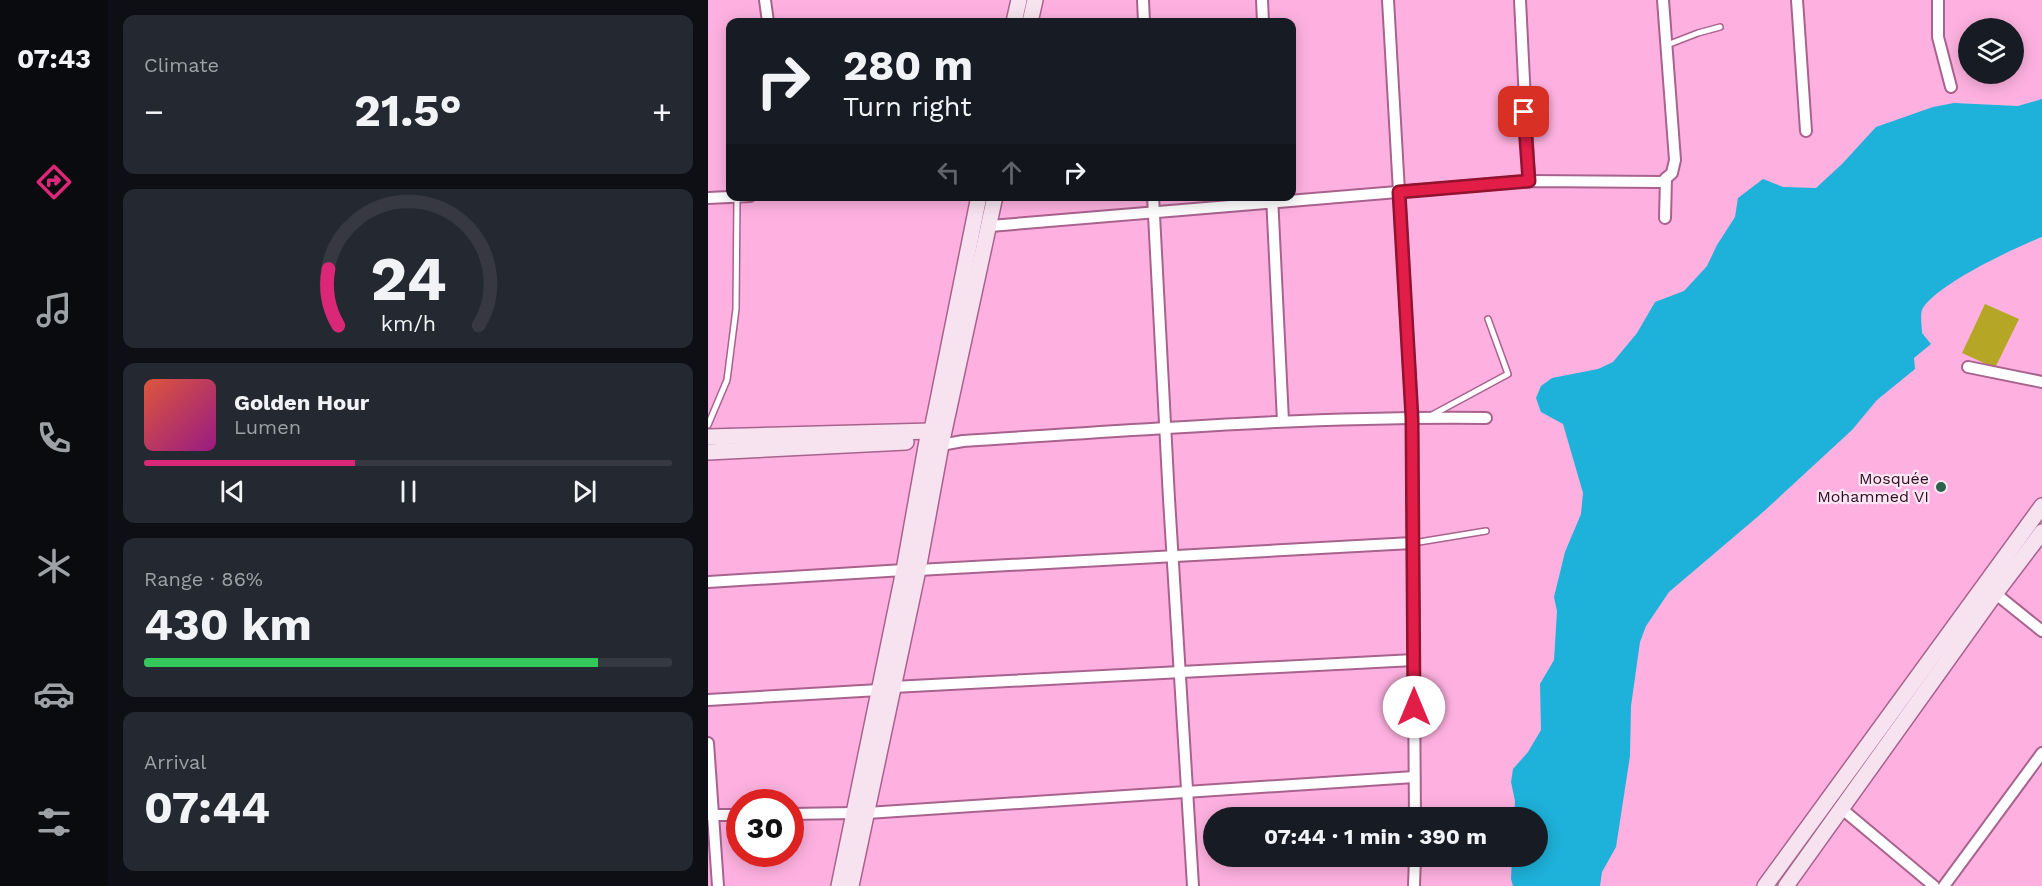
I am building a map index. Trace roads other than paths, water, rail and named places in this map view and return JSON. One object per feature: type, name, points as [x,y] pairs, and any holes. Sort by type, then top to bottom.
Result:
[{"type":"street","points":[[765,0],[767,18]]},
{"type":"street","points":[[1015,18],[1019,0]]},
{"type":"street","points":[[1031,18],[1035,0]]},
{"type":"street","points":[[1143,0],[1144,18]]},
{"type":"street","points":[[1262,0],[1263,18]]},
{"type":"street","points":[[1388,0],[1412,418],[1415,807]]},
{"type":"street","points":[[1520,0],[1529,181]]},
{"type":"street","points":[[1296,198],[1529,181],[1662,182],[1672,173],[1675,160],[1663,0]]},
{"type":"street","points":[[1797,0],[1806,131]]},
{"type":"street","points":[[1938,0],[1938,36],[1951,87]]},
{"type":"street","points":[[1665,218],[1666,178]]},
{"type":"street","points":[[708,198],[726,198]]},
{"type":"street","points":[[851,886],[861,813],[911,570],[978,201]]},
{"type":"street","points":[[936,438],[990,226],[994,201]]},
{"type":"street","points":[[1153,201],[1172,556],[1193,886]]},
{"type":"street","points":[[990,226],[1262,201]]},
{"type":"street","points":[[1272,201],[1283,421]]},
{"type":"street","points":[[1968,367],[2042,382]]},
{"type":"street","points":[[708,437],[936,438],[963,441],[1283,421],[1486,418]]},
{"type":"street","points":[[708,452],[936,438]]},
{"type":"street","points":[[1785,886],[1842,808],[1990,589],[2042,506]]},
{"type":"street","points":[[1765,886],[1990,589],[2042,532]]},
{"type":"street","points":[[708,582],[1412,543]]},
{"type":"street","points":[[1990,589],[2042,631]]},
{"type":"street","points":[[708,700],[1180,671],[1414,660]]},
{"type":"street","points":[[708,743],[711,815],[718,886]]},
{"type":"street","points":[[1944,886],[2042,753]]},
{"type":"street","points":[[804,814],[861,813],[1414,777]]},
{"type":"street","points":[[1842,808],[1934,886]]},
{"type":"street","points":[[839,886],[861,813]]},
{"type":"street","points":[[1414,886],[1415,867]]},
{"type":"lane","points":[[1667,45],[1720,27]]},
{"type":"lane","points":[[708,425],[727,380],[736,309],[737,201]]},
{"type":"lane","points":[[1428,418],[1508,374],[1488,319]]},
{"type":"lane","points":[[1412,543],[1485,531]]},
{"type":"water","points":[[2042,99],[2042,237],[1976,268],[1929,300],[1922,310],[1921,318],[1922,333],[1931,344],[1914,358],[1915,369],[1877,400],[1852,430],[1762,513],[1669,592],[1646,626],[1640,642],[1631,706],[1630,756],[1616,847],[1602,872],[1600,886],[1513,886],[1512,867],[1548,867],[1548,807],[1515,807],[1511,782],[1513,769],[1528,752],[1541,730],[1540,684],[1554,660],[1557,611],[1554,597],[1565,552],[1581,514],[1583,493],[1563,424],[1541,412],[1536,398],[1541,386],[1552,378],[1598,369],[1613,362],[1637,333],[1655,302],[1684,291],[1707,266],[1735,217],[1738,198],[1763,179],[1783,187],[1816,188],[1876,127],[1933,107],[1954,103],[2018,106]]},
{"type":"place","name":"Mosquée Mohammed VI","points":[[1941,487]]}]
